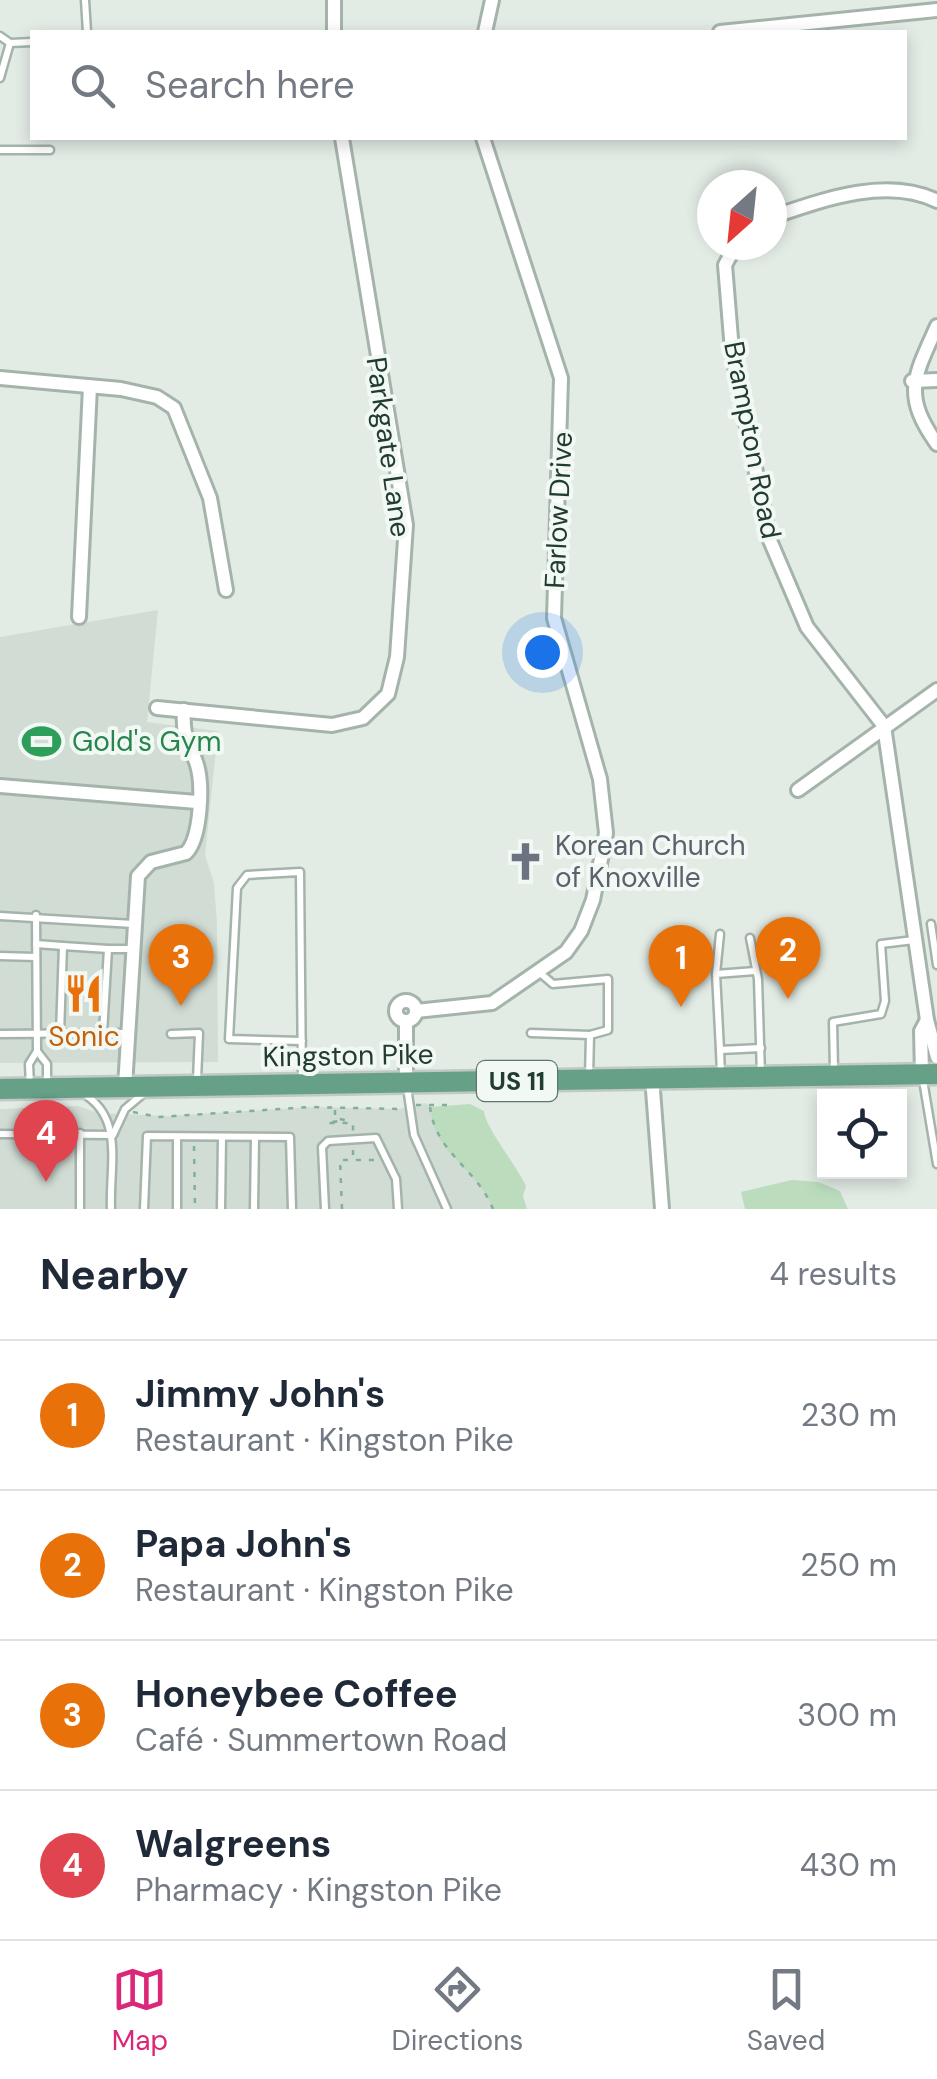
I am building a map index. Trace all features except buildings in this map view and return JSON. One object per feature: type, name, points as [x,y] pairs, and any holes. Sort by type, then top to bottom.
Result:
[{"type":"main road","name":"Kingston Pike","points":[[0,1089],[929,1074]]},
{"type":"street","points":[[334,0],[334,30]]},
{"type":"street","points":[[485,30],[492,0]]},
{"type":"street","points":[[740,30],[937,10]]},
{"type":"street","name":"Parkgate Lane","points":[[157,708],[332,726],[363,718],[388,694],[397,657],[406,525],[342,140]]},
{"type":"street","name":"Farlow Drive","points":[[406,1080],[411,1017],[492,1003],[566,952],[588,916],[601,862],[606,805],[554,618],[561,378],[484,140]]},
{"type":"street","points":[[787,212],[839,195],[918,192],[937,201]]},
{"type":"street","name":"Brampton Road","points":[[728,260],[732,351],[769,538],[807,628],[884,726]]},
{"type":"street","points":[[937,326],[912,381],[920,420],[937,444]]},
{"type":"street","points":[[0,378],[157,397],[174,408],[210,498],[226,590]]},
{"type":"street","points":[[912,381],[937,380]]},
{"type":"street","points":[[79,617],[90,388]]},
{"type":"street","points":[[798,790],[937,690]]},
{"type":"street","points":[[125,1087],[140,871],[150,862],[186,853],[192,847],[198,802],[197,766],[183,736],[184,710]]},
{"type":"street","points":[[884,726],[914,933],[937,1058]]},
{"type":"street","points":[[0,786],[198,802]]},
{"type":"street","points":[[929,1074],[921,1032],[932,1020]]},
{"type":"street","points":[[652,1077],[662,1209]]},
{"type":"lane","points":[[86,0],[88,30]]},
{"type":"lane","points":[[0,36],[10,42],[30,42]]},
{"type":"lane","points":[[0,78],[10,42]]},
{"type":"lane","points":[[0,150],[50,150]]},
{"type":"lane","points":[[302,1041],[229,1038],[237,888],[247,875],[300,872],[302,1041],[302,1083]]},
{"type":"lane","points":[[0,916],[36,914],[134,924]]},
{"type":"lane","points":[[36,914],[38,1050],[47,1064],[38,1088]]},
{"type":"lane","points":[[834,1076],[832,1022],[881,1014],[885,1001],[882,944],[934,923],[937,966]]},
{"type":"lane","points":[[720,934],[716,974],[721,1077]]},
{"type":"lane","points":[[750,938],[761,1048],[760,1076]]},
{"type":"lane","points":[[36,944],[133,949]]},
{"type":"lane","points":[[60,1034],[63,946]]},
{"type":"lane","points":[[103,1033],[108,948]]},
{"type":"lane","points":[[0,956],[36,958]]},
{"type":"lane","points":[[716,974],[755,970]]},
{"type":"lane","points":[[532,1033],[590,1035],[608,1030],[608,978],[553,984],[540,973]]},
{"type":"lane","points":[[922,983],[937,981]]},
{"type":"lane","points":[[171,1034],[200,1033],[196,1086]]},
{"type":"lane","points":[[0,1034],[128,1034]]},
{"type":"lane","points":[[589,1079],[590,1035]]},
{"type":"lane","points":[[720,1050],[761,1048]]},
{"type":"lane","points":[[38,1050],[29,1064],[38,1088]]},
{"type":"lane","points":[[929,1074],[937,1164]]},
{"type":"lane","points":[[406,1080],[414,1135],[448,1209]]},
{"type":"lane","points":[[110,1209],[113,1135],[124,1111],[154,1087]]},
{"type":"lane","points":[[72,1088],[101,1106],[113,1135]]},
{"type":"lane","points":[[80,1133],[80,1209]]},
{"type":"lane","points":[[0,1134],[113,1135]]},
{"type":"lane","points":[[144,1209],[147,1136],[290,1137],[292,1209]]},
{"type":"lane","points":[[177,1136],[177,1209]]},
{"type":"lane","points":[[221,1209],[222,1137]]},
{"type":"lane","points":[[254,1209],[255,1137]]},
{"type":"lane","points":[[325,1209],[322,1147],[328,1140],[376,1138],[396,1179],[398,1209]]},
{"type":"path","points":[[430,1105],[438,1140],[484,1186],[493,1209]]},
{"type":"path","points":[[124,1111],[194,1116],[335,1108],[389,1111],[449,1105]]},
{"type":"path","points":[[335,1108],[335,1118],[345,1120],[327,1123],[353,1123],[353,1160]]},
{"type":"path","points":[[194,1116],[196,1209]]},
{"type":"path","points":[[342,1209],[340,1160],[387,1160]]},
{"type":"shaded area","points":[[158,610],[147,722],[218,731],[205,855],[214,883],[217,924],[218,1062],[0,1063],[0,637]]},
{"type":"shaded area","points":[[425,1103],[431,1106],[453,1157],[484,1186],[493,1209],[0,1209],[0,1109],[78,1106],[98,1113],[168,1116],[312,1107],[399,1109]]},
{"type":"green space","points":[[470,1104],[484,1111],[522,1178],[527,1209],[493,1209],[439,1137],[431,1107]]},
{"type":"green space","points":[[792,1180],[818,1182],[840,1191],[848,1209],[745,1209],[741,1192]]},
{"type":"place","name":"Gold's Gym","points":[[42,741]]},
{"type":"place","name":"Korean Church of Knoxville","points":[[525,861]]},
{"type":"place","name":"Sonic","points":[[84,993]]},
{"type":"place","name":"Papa John's","points":[[788,999]]},
{"type":"place","name":"Honeybee Coffee","points":[[181,1006]]},
{"type":"place","name":"Jimmy John's","points":[[681,1007]]},
{"type":"place","name":"Walgreens","points":[[46,1182]]}]
